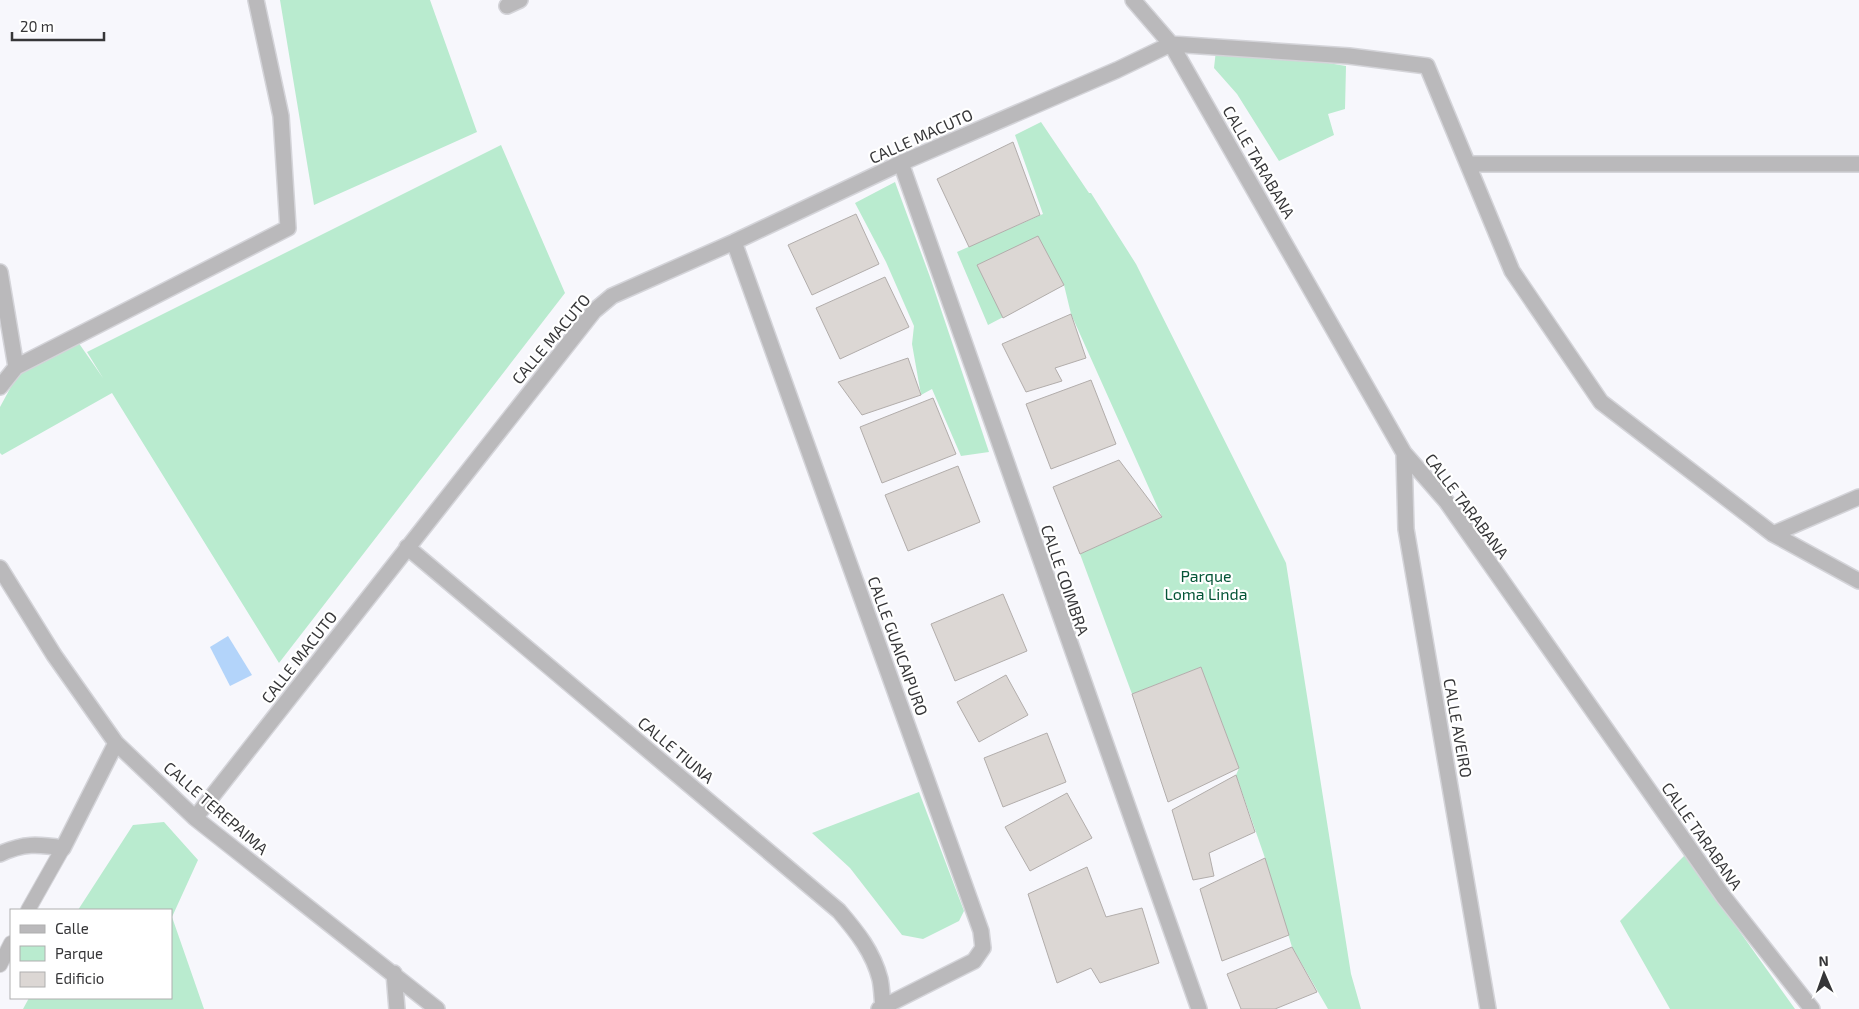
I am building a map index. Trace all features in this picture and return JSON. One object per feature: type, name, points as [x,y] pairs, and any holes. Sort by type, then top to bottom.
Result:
[{"type":"street","points":[[0,387],[16,367],[288,228],[281,116],[256,0]]},
{"type":"street","name":"CALLE TARABANA","points":[[1132,0],[1171,44],[1404,453],[1446,501],[1723,896],[1812,1009]]},
{"type":"street","points":[[1171,44],[1349,56],[1427,66],[1512,271],[1601,402],[1773,534],[1859,581]]},
{"type":"street","name":"CALLE MACUTO","points":[[195,818],[594,311],[612,296],[734,242],[900,162],[1118,70],[1171,44]]},
{"type":"street","name":"CALLE COIMBRA","points":[[900,162],[1199,1009]]},
{"type":"street","points":[[1468,164],[1859,164]]},
{"type":"street","name":"CALLE GUAICAIPURO","points":[[734,242],[981,930],[983,948],[974,961],[881,1008]]},
{"type":"street","points":[[0,272],[16,367]]},
{"type":"street","name":"CALLE AVEIRO","points":[[1404,453],[1406,529],[1488,1009]]},
{"type":"street","points":[[1773,534],[1859,497]]},
{"type":"street","name":"CALLE TIUNA","points":[[407,547],[839,911],[859,934],[872,955],[881,980],[881,1008]]},
{"type":"street","name":"CALLE TEREPAIMA","points":[[0,569],[54,655],[116,743],[195,818],[437,1009]]},
{"type":"street","points":[[0,854],[15,847],[38,844],[62,848],[116,743]]},
{"type":"street","points":[[394,974],[397,1009]]},
{"type":"lane","points":[[29,909],[62,848]]},
{"type":"lane","points":[[0,966],[10,945]]},
{"type":"green space","points":[[280,0],[430,0],[477,132],[314,205]]},
{"type":"green space","points":[[1216,50],[1346,66],[1345,109],[1328,114],[1334,135],[1279,161],[1237,94],[1214,68]]},
{"type":"green space","name":"Parque Loma Linda","points":[[1041,122],[1089,193],[1091,193],[1136,264],[1286,563],[1351,974],[1361,1009],[1328,1009],[1292,947],[1265,858],[1236,775],[1239,768],[1201,667],[1132,694],[1080,554],[1162,517],[1071,314],[1064,285],[988,325],[957,252],[1043,214],[1015,135]]},
{"type":"green space","points":[[501,145],[565,293],[279,663],[112,393],[2,455],[0,453],[0,407],[19,372],[78,342],[103,378],[87,352]]},
{"type":"green space","points":[[895,182],[930,277],[989,452],[961,456],[932,389],[921,395],[912,344],[914,326],[886,262],[855,203]]},
{"type":"green space","points":[[919,792],[964,911],[959,921],[923,939],[902,935],[850,868],[812,833]]},
{"type":"green space","points":[[164,822],[198,860],[172,917],[172,909],[79,909],[133,825]]},
{"type":"green space","points":[[1685,855],[1795,1009],[1670,1009],[1620,921]]},
{"type":"green space","points":[[172,917],[204,1009],[23,1009],[28,999],[172,999]]},
{"type":"water","points":[[228,636],[252,675],[230,686],[210,647]]},
{"type":"building","points":[[1013,142],[1040,215],[969,247],[937,179]]},
{"type":"building","points":[[856,214],[879,264],[812,295],[788,245]]},
{"type":"building","points":[[1038,236],[1064,285],[1003,318],[977,265]]},
{"type":"building","points":[[885,277],[909,327],[840,359],[816,308]]},
{"type":"building","points":[[1071,314],[1086,358],[1055,368],[1062,381],[1026,392],[1002,344]]},
{"type":"building","points":[[908,358],[921,395],[862,415],[838,382]]},
{"type":"building","points":[[1091,380],[1116,444],[1051,469],[1026,404]]},
{"type":"building","points":[[933,398],[956,454],[882,483],[860,427]]},
{"type":"building","points":[[1119,460],[1162,517],[1080,554],[1053,487]]},
{"type":"building","points":[[958,466],[980,522],[908,551],[885,495]]},
{"type":"building","points":[[1003,594],[1027,651],[955,681],[931,624]]},
{"type":"building","points":[[1201,667],[1239,768],[1168,802],[1132,694]]},
{"type":"building","points":[[1006,675],[1028,715],[979,742],[957,702]]},
{"type":"building","points":[[1047,733],[1066,782],[1003,807],[984,758]]},
{"type":"building","points":[[1236,775],[1255,832],[1209,853],[1214,876],[1193,880],[1172,810]]},
{"type":"building","points":[[1067,793],[1092,838],[1030,871],[1005,827]]},
{"type":"building","points":[[1265,858],[1289,935],[1222,961],[1200,889]]},
{"type":"building","points":[[1087,867],[1106,917],[1142,908],[1159,963],[1100,983],[1091,968],[1057,983],[1028,894]]},
{"type":"building","points":[[1292,947],[1317,992],[1275,1009],[1241,1009],[1227,974]]}]
